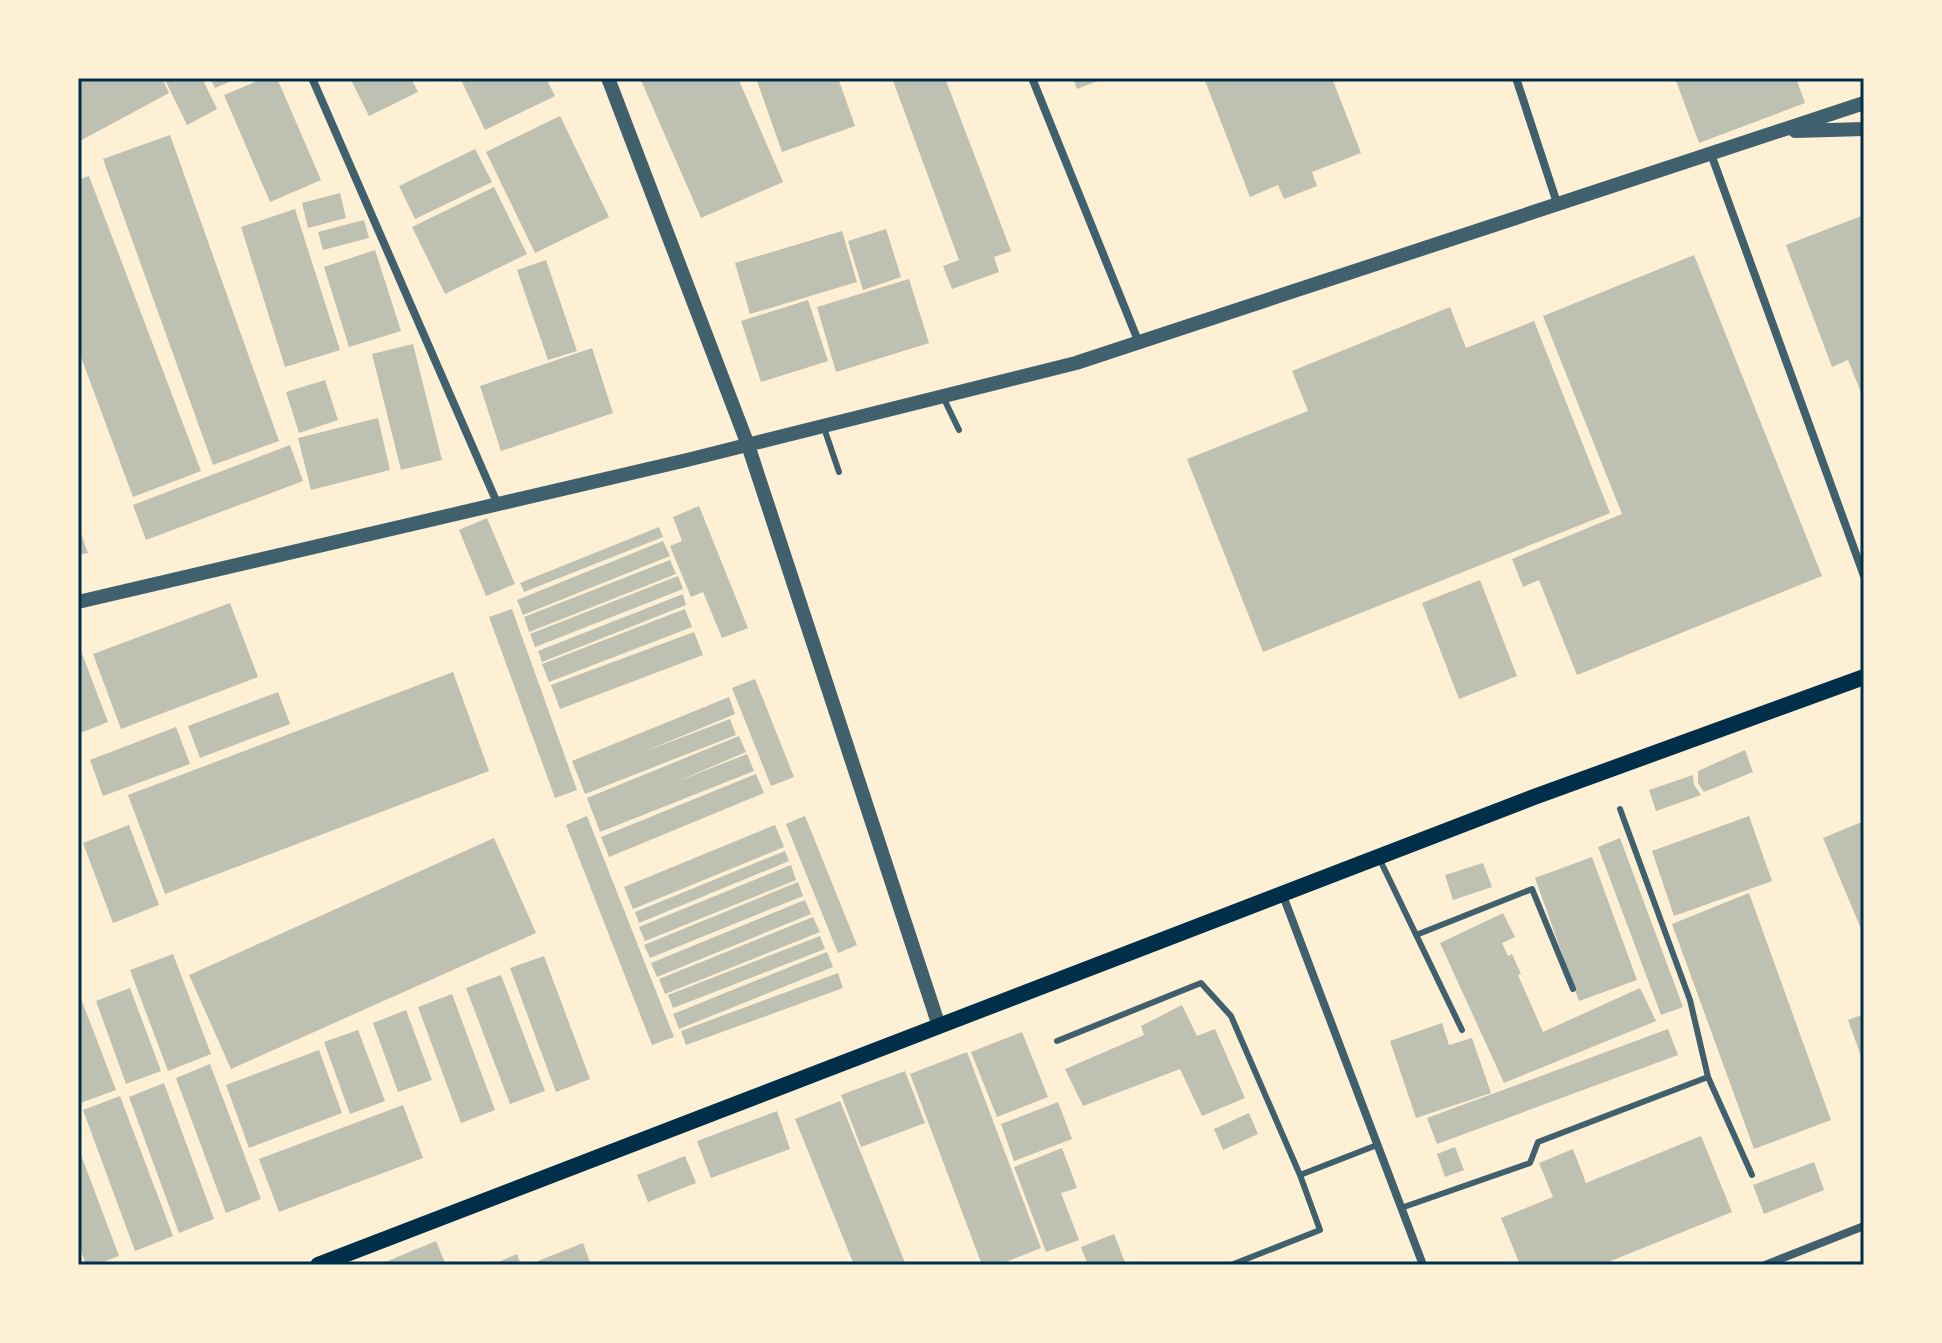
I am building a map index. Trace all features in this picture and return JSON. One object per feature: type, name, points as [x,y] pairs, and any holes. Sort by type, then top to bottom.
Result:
[{"type":"main road","points":[[318,1265],[1534,797],[1864,677]]},
{"type":"street","points":[[312,78],[498,505]]},
{"type":"street","points":[[608,78],[748,445],[939,1026]]},
{"type":"street","points":[[1032,78],[1139,343]]},
{"type":"street","points":[[1516,78],[1557,203]]},
{"type":"street","points":[[78,602],[498,505],[1076,363],[1864,103]]},
{"type":"street","points":[[1783,132],[1864,129]]},
{"type":"street","points":[[1711,154],[1864,576]]},
{"type":"street","points":[[1282,893],[1423,1265]]},
{"type":"street","points":[[1765,1265],[1864,1226]]},
{"type":"lane","points":[[943,396],[959,430]]},
{"type":"lane","points":[[823,425],[839,472]]},
{"type":"lane","points":[[1620,809],[1690,1000],[1708,1077],[1752,1175]]},
{"type":"lane","points":[[1379,857],[1462,1030]]},
{"type":"lane","points":[[1416,935],[1532,889],[1573,989]]},
{"type":"lane","points":[[1057,1041],[1201,983],[1231,1016],[1300,1175],[1320,1230],[1231,1265]]},
{"type":"lane","points":[[1401,1208],[1530,1163],[1538,1142],[1708,1077]]},
{"type":"lane","points":[[1300,1175],[1377,1145]]},
{"type":"building","points":[[162,78],[169,93],[78,142],[78,79]]},
{"type":"building","points":[[164,78],[202,78],[217,109],[187,125]]},
{"type":"building","points":[[210,78],[238,78],[215,88]]},
{"type":"building","points":[[264,78],[277,78],[321,180],[270,202],[224,95]]},
{"type":"building","points":[[411,78],[418,92],[369,116],[351,80]]},
{"type":"building","points":[[546,78],[555,96],[485,130],[461,80]]},
{"type":"building","points":[[640,78],[738,78],[783,182],[701,218]]},
{"type":"building","points":[[756,78],[838,78],[855,126],[782,152]]},
{"type":"building","points":[[892,78],[945,78],[1011,251],[994,257],[999,272],[952,289],[943,266],[959,260]]},
{"type":"building","points":[[1073,78],[1105,78],[1077,89]]},
{"type":"building","points":[[1204,78],[1332,78],[1361,153],[1312,172],[1317,186],[1284,199],[1278,185],[1250,197]]},
{"type":"building","points":[[1675,78],[1796,78],[1805,103],[1699,143]]},
{"type":"building","points":[[560,116],[609,217],[535,253],[486,152]]},
{"type":"building","points":[[170,135],[279,441],[213,465],[103,159]]},
{"type":"building","points":[[475,149],[492,182],[415,219],[399,186]]},
{"type":"building","points":[[89,176],[201,471],[133,497],[78,349],[78,180]]},
{"type":"building","points":[[494,187],[527,254],[445,294],[412,227]]},
{"type":"building","points":[[340,193],[346,218],[308,228],[302,203]]},
{"type":"building","points":[[295,209],[340,350],[285,367],[241,227]]},
{"type":"building","points":[[1864,215],[1864,400],[1848,360],[1832,367],[1786,245]]},
{"type":"building","points":[[364,220],[369,238],[323,250],[318,232]]},
{"type":"building","points":[[886,229],[901,277],[863,290],[848,241]]},
{"type":"building","points":[[842,231],[857,282],[750,314],[735,263]]},
{"type":"building","points":[[375,250],[401,331],[349,347],[324,267]]},
{"type":"building","points":[[1694,255],[1822,576],[1577,675],[1539,580],[1523,587],[1512,559],[1622,514],[1543,316]]},
{"type":"building","points":[[546,260],[577,351],[548,360],[517,270]]},
{"type":"building","points":[[909,279],[929,343],[836,372],[817,307]]},
{"type":"building","points":[[808,300],[828,361],[761,382],[741,321]]},
{"type":"building","points":[[1450,307],[1466,348],[1534,321],[1610,513],[1263,652],[1187,459],[1308,411],[1292,371]]},
{"type":"building","points":[[413,344],[442,460],[401,470],[372,354]]},
{"type":"building","points":[[592,348],[613,413],[501,451],[480,386]]},
{"type":"building","points":[[325,380],[338,420],[299,433],[286,392]]},
{"type":"building","points":[[378,418],[390,470],[311,490],[298,438]]},
{"type":"building","points":[[290,445],[303,481],[146,540],[133,505]]},
{"type":"building","points":[[699,506],[748,628],[722,638],[703,592],[691,597],[670,546],[682,541],[673,517]]},
{"type":"building","points":[[487,518],[515,584],[486,596],[459,530]]},
{"type":"building","points":[[78,525],[88,553],[78,555]]},
{"type":"building","points":[[659,527],[663,537],[524,592],[520,583]]},
{"type":"building","points":[[663,541],[670,556],[523,615],[517,600]]},
{"type":"building","points":[[670,560],[676,574],[529,632],[524,617]]},
{"type":"building","points":[[678,576],[683,589],[535,647],[530,634]]},
{"type":"building","points":[[1480,580],[1517,676],[1459,699],[1422,603]]},
{"type":"building","points":[[683,594],[686,605],[542,662],[538,651]]},
{"type":"building","points":[[230,603],[258,677],[121,729],[93,654]]},
{"type":"building","points":[[512,609],[577,790],[555,798],[489,617]]},
{"type":"building","points":[[685,609],[692,627],[549,682],[542,664]]},
{"type":"building","points":[[694,632],[703,655],[560,709],[551,685]]},
{"type":"building","points":[[78,643],[108,722],[78,734]]},
{"type":"building","points":[[453,672],[489,771],[165,894],[128,795]]},
{"type":"building","points":[[755,679],[794,777],[771,786],[732,688]]},
{"type":"building","points":[[278,692],[290,724],[200,758],[188,726]]},
{"type":"building","points":[[729,697],[735,714],[641,753],[730,719],[736,735],[585,794],[572,761]]},
{"type":"building","points":[[176,727],[190,764],[103,796],[90,760]]},
{"type":"building","points":[[739,736],[746,752],[676,782],[747,754],[754,771],[600,832],[587,798]]},
{"type":"building","points":[[1745,750],[1753,772],[1704,792],[1698,783],[1698,771]]},
{"type":"building","points":[[756,774],[764,793],[609,857],[601,837]]},
{"type":"building","points":[[1693,775],[1694,785],[1701,795],[1656,811],[1649,790]]},
{"type":"building","points":[[587,816],[674,1037],[652,1045],[566,825]]},
{"type":"building","points":[[805,816],[857,945],[838,953],[786,824]]},
{"type":"building","points":[[1749,816],[1772,881],[1674,916],[1652,851]]},
{"type":"building","points":[[1864,821],[1864,936],[1823,838]]},
{"type":"building","points":[[129,825],[159,905],[113,923],[83,843]]},
{"type":"building","points":[[775,825],[784,847],[633,909],[624,887]]},
{"type":"building","points":[[494,838],[536,933],[231,1069],[189,975]]},
{"type":"building","points":[[1620,838],[1683,1007],[1661,1015],[1598,847]]},
{"type":"building","points":[[785,851],[789,861],[639,923],[635,912]]},
{"type":"building","points":[[1592,857],[1637,980],[1579,1001],[1535,878]]},
{"type":"building","points":[[1483,863],[1492,887],[1453,900],[1445,875]]},
{"type":"building","points":[[791,865],[796,880],[645,941],[639,927]]},
{"type":"building","points":[[798,882],[803,896],[650,958],[644,945]]},
{"type":"building","points":[[1749,893],[1831,1120],[1754,1149],[1672,924]]},
{"type":"building","points":[[805,900],[811,914],[657,977],[651,963]]},
{"type":"building","points":[[1503,913],[1515,937],[1502,943],[1508,956],[1512,954],[1543,1032],[1640,988],[1656,1021],[1504,1083],[1440,943]]},
{"type":"building","points":[[813,917],[820,932],[665,994],[659,979]]},
{"type":"building","points":[[820,936],[825,949],[673,1008],[668,995]]},
{"type":"building","points":[[827,952],[833,967],[679,1029],[673,1014]]},
{"type":"building","points":[[173,954],[211,1054],[168,1071],[130,970]]},
{"type":"building","points":[[544,956],[590,1079],[556,1092],[510,968]]},
{"type":"building","points":[[838,973],[843,988],[686,1045],[681,1031]]},
{"type":"building","points":[[501,975],[545,1091],[510,1104],[466,988]]},
{"type":"building","points":[[130,988],[161,1071],[126,1084],[96,1001]]},
{"type":"building","points":[[452,994],[495,1110],[461,1123],[418,1007]]},
{"type":"building","points":[[78,997],[116,1090],[78,1104]]},
{"type":"building","points":[[1182,1005],[1197,1036],[1215,1029],[1245,1098],[1202,1116],[1180,1069],[1083,1106],[1065,1069],[1144,1035],[1141,1026]]},
{"type":"building","points":[[406,1010],[432,1080],[398,1092],[373,1023]]},
{"type":"building","points":[[1864,1014],[1864,1055],[1861,1056],[1848,1020]]},
{"type":"building","points":[[1442,1023],[1449,1045],[1472,1038],[1491,1093],[1416,1118],[1390,1041]]},
{"type":"building","points":[[1668,1029],[1678,1055],[1437,1144],[1427,1118]]},
{"type":"building","points":[[358,1030],[385,1101],[350,1114],[324,1042]]},
{"type":"building","points":[[1022,1032],[1048,1097],[997,1117],[971,1052]]},
{"type":"building","points":[[319,1050],[342,1113],[249,1148],[226,1085]]},
{"type":"building","points":[[967,1052],[1041,1248],[998,1265],[982,1265],[910,1074]]},
{"type":"building","points":[[210,1064],[261,1199],[226,1213],[176,1078]]},
{"type":"building","points":[[905,1071],[925,1123],[861,1147],[841,1095]]},
{"type":"building","points":[[164,1083],[214,1219],[179,1233],[129,1097]]},
{"type":"building","points":[[120,1096],[173,1236],[135,1251],[83,1110]]},
{"type":"building","points":[[840,1101],[906,1265],[854,1265],[795,1119]]},
{"type":"building","points":[[1058,1102],[1072,1139],[1014,1161],[1001,1124]]},
{"type":"building","points":[[403,1105],[423,1158],[279,1212],[259,1159]]},
{"type":"building","points":[[777,1111],[790,1149],[711,1178],[697,1141]]},
{"type":"building","points":[[1249,1113],[1258,1134],[1223,1150],[1214,1129]]},
{"type":"building","points":[[1701,1136],[1732,1212],[1601,1265],[1520,1265],[1501,1218],[1553,1197],[1539,1163],[1573,1149],[1586,1183]]},
{"type":"building","points":[[78,1147],[119,1256],[95,1265],[86,1265],[78,1242]]},
{"type":"building","points":[[1455,1147],[1464,1170],[1445,1177],[1437,1154]]},
{"type":"building","points":[[1062,1148],[1077,1188],[1061,1193],[1079,1240],[1046,1252],[1014,1167]]},
{"type":"building","points":[[685,1156],[696,1183],[648,1202],[637,1175]]},
{"type":"building","points":[[1814,1162],[1824,1190],[1764,1214],[1753,1185]]},
{"type":"building","points":[[1114,1234],[1126,1265],[1088,1265],[1081,1247]]},
{"type":"building","points":[[436,1241],[446,1265],[378,1265]]},
{"type":"building","points":[[583,1243],[591,1265],[540,1265],[538,1261]]},
{"type":"building","points":[[517,1254],[521,1265],[491,1265]]}]
